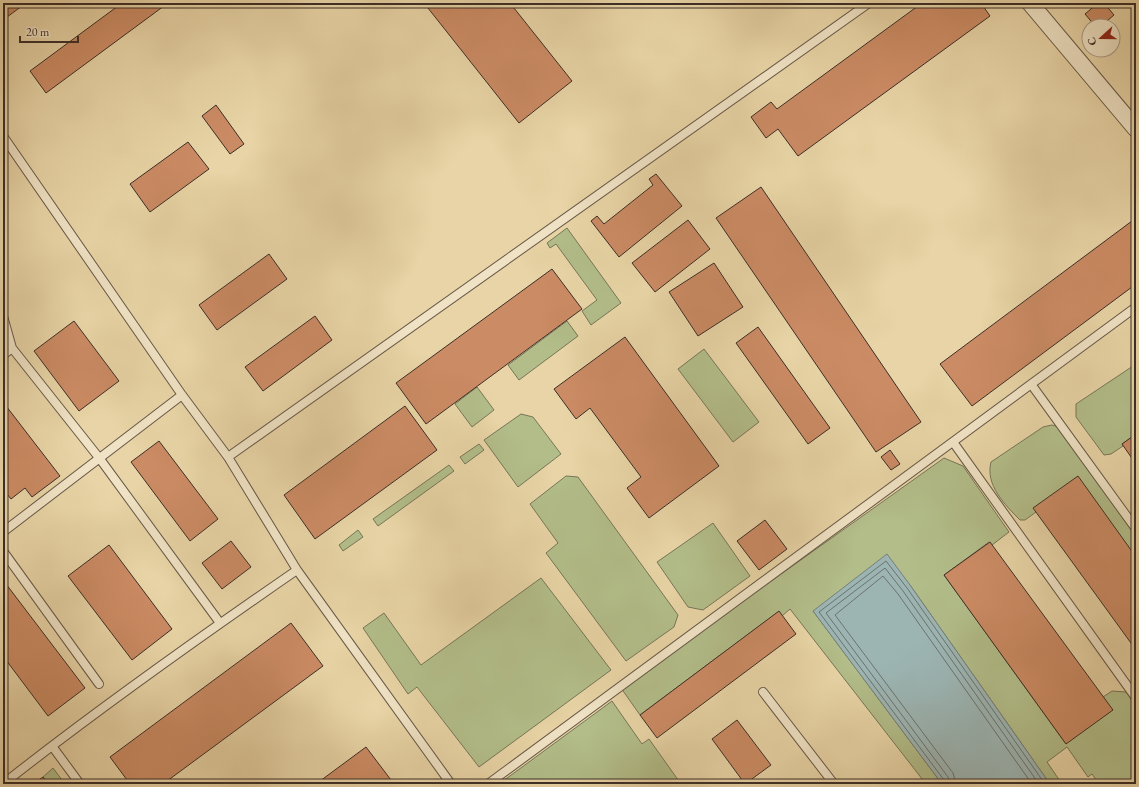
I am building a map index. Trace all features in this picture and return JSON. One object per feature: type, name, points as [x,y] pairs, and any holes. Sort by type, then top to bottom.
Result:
[{"type":"street","points":[[1030,3],[1136,129]]},
{"type":"lane","points":[[228,457],[869,3]]},
{"type":"lane","points":[[3,136],[182,395],[228,457],[297,570],[451,784]]},
{"type":"lane","points":[[488,784],[1136,307]]},
{"type":"lane","points":[[3,316],[12,348],[100,459],[220,623]]},
{"type":"lane","points":[[3,355],[12,348]]},
{"type":"lane","points":[[1031,384],[1136,529]]},
{"type":"lane","points":[[3,532],[182,395]]},
{"type":"lane","points":[[953,442],[1136,698]]},
{"type":"lane","points":[[3,551],[100,684]]},
{"type":"lane","points":[[3,784],[52,746],[220,623],[297,570]]},
{"type":"lane","points":[[763,692],[834,784]]},
{"type":"lane","points":[[52,746],[80,784]]},
{"type":"green space","points":[[567,228],[621,303],[591,325],[582,311],[597,300],[556,244],[550,248],[547,243]]},
{"type":"green space","points":[[567,321],[578,336],[519,380],[508,365]]},
{"type":"green space","points":[[704,349],[759,422],[733,442],[678,369]]},
{"type":"green space","points":[[1136,364],[1136,434],[1122,444],[1123,446],[1111,454],[1104,455],[1076,417],[1076,404]]},
{"type":"green space","points":[[477,387],[494,410],[472,427],[455,404]]},
{"type":"green space","points":[[521,414],[533,417],[561,454],[518,487],[484,440]]},
{"type":"green space","points":[[1052,425],[1059,427],[1136,535],[1136,557],[1036,512],[1025,520],[1020,520],[1008,508],[998,494],[991,479],[991,462],[1043,427]]},
{"type":"green space","points":[[479,444],[484,450],[465,464],[460,457]]},
{"type":"green space","points":[[944,458],[963,466],[1009,532],[992,545],[989,542],[944,575],[1066,744],[1103,697],[1112,691],[1126,692],[1136,705],[1136,784],[1099,784],[1092,774],[1088,777],[1067,747],[1047,762],[1062,784],[1050,784],[910,585],[813,611],[942,784],[926,784],[790,609],[782,616],[778,612],[640,715],[621,688]]},
{"type":"green space","points":[[449,465],[454,471],[378,526],[373,519]]},
{"type":"green space","points":[[566,476],[578,477],[678,615],[674,627],[626,661],[546,553],[558,543],[530,504]]},
{"type":"green space","points":[[713,523],[750,576],[703,610],[688,607],[657,562]]},
{"type":"green space","points":[[358,530],[363,537],[343,551],[339,545]]},
{"type":"green space","points":[[541,578],[611,670],[479,767],[417,687],[408,694],[363,628],[384,613],[421,665]]},
{"type":"green space","points":[[612,701],[642,744],[649,739],[681,784],[499,784]]},
{"type":"green space","points":[[53,768],[65,784],[49,784],[43,777]]},
{"type":"water","points":[[887,554],[1050,784],[942,784],[813,611]]},
{"type":"building","points":[[3,3],[26,3],[3,20]]},
{"type":"building","points":[[122,3],[168,3],[46,93],[30,71]]},
{"type":"building","points":[[424,3],[510,3],[572,81],[519,123]]},
{"type":"building","points":[[922,3],[981,3],[990,16],[798,156],[778,129],[766,138],[751,117],[771,102],[777,109]]},
{"type":"building","points":[[1098,3],[1104,3],[1114,15],[1110,18],[1088,18],[1085,14]]},
{"type":"building","points":[[216,105],[244,144],[230,154],[202,116]]},
{"type":"building","points":[[188,142],[209,169],[150,212],[130,184]]},
{"type":"building","points":[[656,174],[682,206],[619,257],[591,221],[597,216],[604,224],[653,185],[649,179]]},
{"type":"building","points":[[761,187],[921,422],[876,452],[716,218]]},
{"type":"building","points":[[1136,218],[1136,284],[972,406],[940,364]]},
{"type":"building","points":[[688,220],[710,249],[655,292],[632,263]]},
{"type":"building","points":[[269,254],[287,279],[217,330],[199,305]]},
{"type":"building","points":[[714,263],[743,307],[698,336],[669,292]]},
{"type":"building","points":[[552,269],[582,309],[426,424],[396,383]]},
{"type":"building","points":[[315,316],[332,340],[263,391],[245,367]]},
{"type":"building","points":[[74,321],[119,381],[79,411],[34,351]]},
{"type":"building","points":[[758,327],[830,428],[808,444],[736,343]]},
{"type":"building","points":[[625,337],[719,466],[649,518],[627,488],[641,477],[590,408],[576,419],[554,389]]},
{"type":"building","points":[[3,402],[60,476],[32,497],[25,488],[11,499],[3,489]]},
{"type":"building","points":[[405,406],[437,450],[315,539],[284,495]]},
{"type":"building","points":[[1136,434],[1136,464],[1122,444]]},
{"type":"building","points":[[159,441],[218,519],[190,541],[131,462]]},
{"type":"building","points":[[890,450],[900,464],[891,470],[881,457]]},
{"type":"building","points":[[1078,476],[1136,557],[1136,650],[1033,508]]},
{"type":"building","points":[[765,520],[787,549],[759,570],[737,541]]},
{"type":"building","points":[[231,541],[251,567],[222,589],[202,563]]},
{"type":"building","points":[[990,542],[1113,710],[1066,744],[944,575]]},
{"type":"building","points":[[109,545],[172,629],[132,660],[68,576]]},
{"type":"building","points":[[3,580],[85,688],[48,716],[3,656]]},
{"type":"building","points":[[779,611],[796,634],[657,738],[640,715]]},
{"type":"building","points":[[291,623],[323,666],[163,784],[130,784],[110,757]]},
{"type":"building","points":[[737,720],[771,765],[745,784],[712,739]]},
{"type":"building","points":[[366,747],[394,784],[316,784]]},
{"type":"building","points":[[3,754],[8,760],[3,764]]},
{"type":"building","points":[[43,777],[49,784],[33,784]]}]
